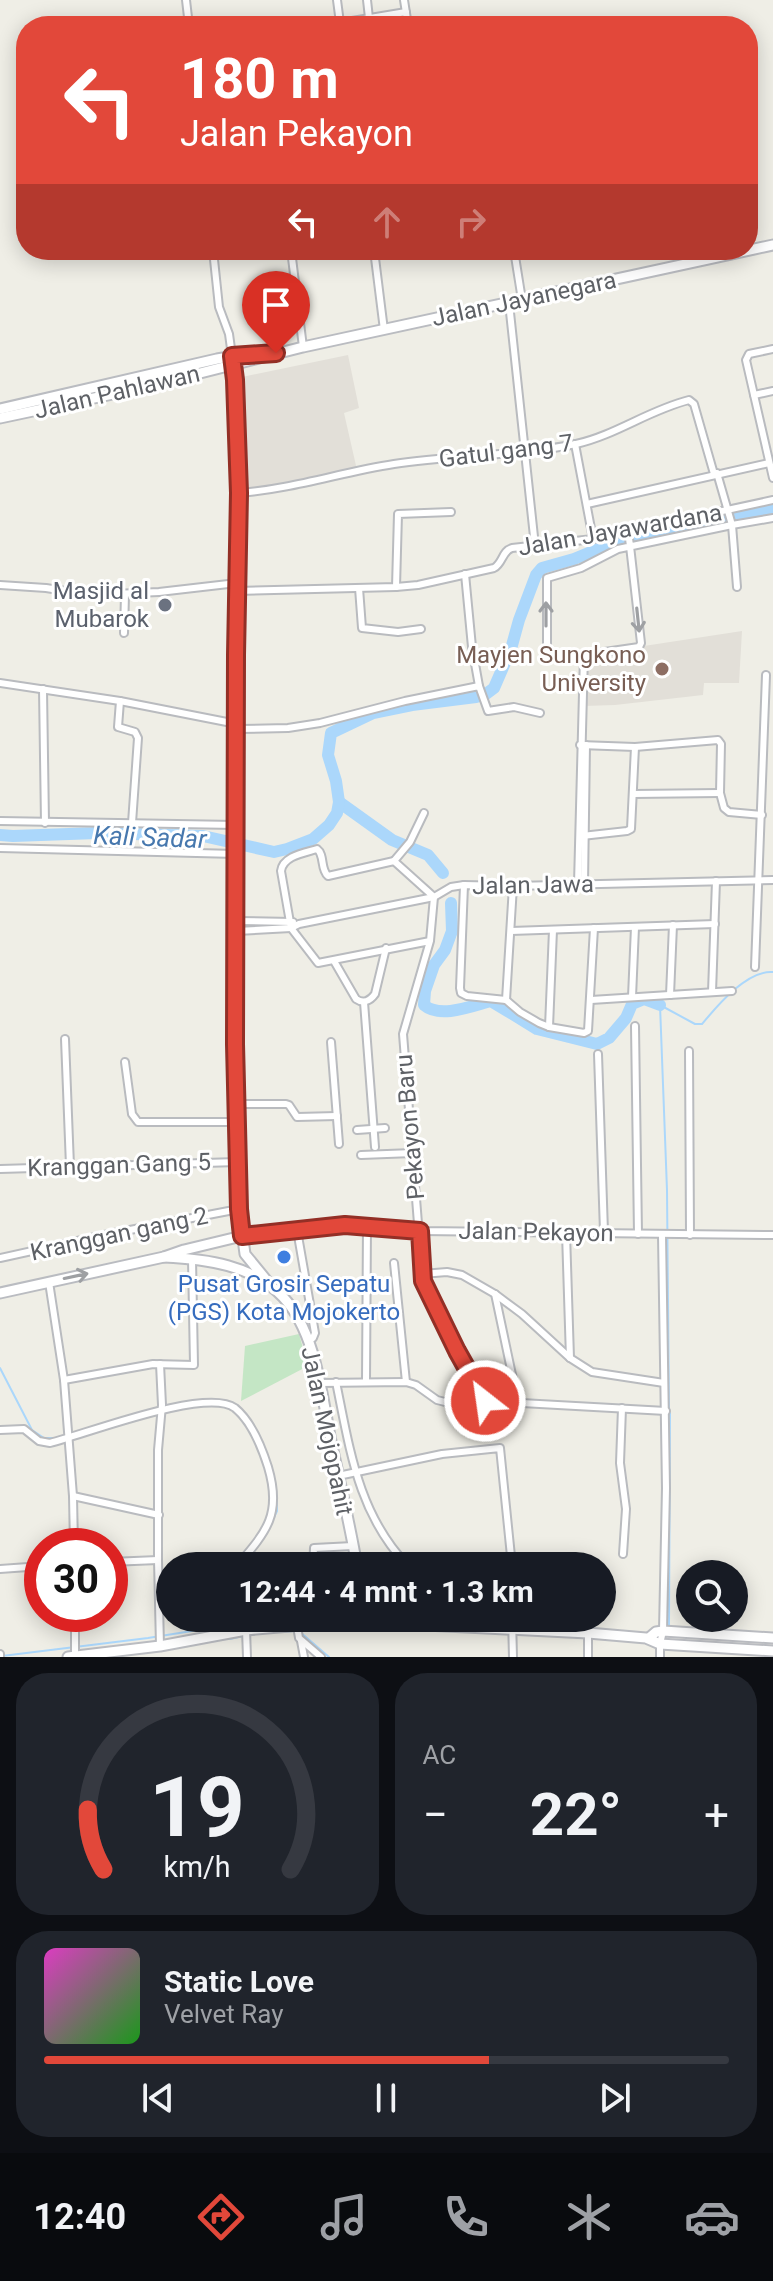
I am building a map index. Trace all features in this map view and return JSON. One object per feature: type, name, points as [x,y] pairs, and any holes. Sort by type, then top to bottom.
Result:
[{"type":"main road","name":"Jalan Jayanegara","points":[[233,361],[705,260]]},
{"type":"main road","name":"Jalan Pahlawan","points":[[0,409],[233,361]]},
{"type":"main road","name":"Jalan Pahlawan","points":[[0,418],[233,361]]},
{"type":"main road","points":[[233,361],[239,493],[236,826],[239,1209],[245,1254],[272,1287]]},
{"type":"main road","name":"Jalan Mojopahit","points":[[0,1293],[164,1257],[242,1236]]},
{"type":"main road","name":"Jalan Mojopahit","points":[[164,1257],[192,1259],[242,1271],[272,1287],[295,1313],[308,1341],[319,1383],[352,1552]]},
{"type":"main road","points":[[649,1638],[663,1631],[773,1638]]},
{"type":"main road","points":[[73,1652],[160,1644],[204,1632]]},
{"type":"main road","points":[[238,1632],[298,1633]]},
{"type":"main road","points":[[550,1632],[649,1638],[660,1644],[773,1651]]},
{"type":"street","points":[[404,0],[407,16]]},
{"type":"street","points":[[381,16],[406,12]]},
{"type":"street","points":[[214,260],[219,307],[229,334],[233,361]]},
{"type":"street","points":[[292,260],[303,347]]},
{"type":"street","points":[[375,260],[384,330]]},
{"type":"street","points":[[516,260],[522,300]]},
{"type":"street","points":[[509,303],[535,546]]},
{"type":"street","points":[[773,349],[747,355],[746,360],[773,478]]},
{"type":"street","points":[[754,395],[773,391]]},
{"type":"street","name":"Gatul gang 7","points":[[239,493],[396,464],[575,444],[613,433],[637,419],[689,400],[694,404],[716,474]]},
{"type":"street","points":[[575,444],[593,539]]},
{"type":"street","points":[[587,504],[769,463]]},
{"type":"street","points":[[716,474],[730,518],[737,587]]},
{"type":"street","name":"Jalan Jayawardana","points":[[0,585],[91,595],[237,587],[418,585],[497,566],[508,549],[629,538],[730,518],[773,500]]},
{"type":"street","points":[[396,587],[398,514],[451,512]]},
{"type":"street","points":[[629,538],[640,645],[637,648],[584,655],[547,655],[547,578],[581,568],[629,538],[730,518],[773,518]]},
{"type":"street","points":[[465,574],[472,647],[479,687],[488,711],[514,707],[540,713]]},
{"type":"street","points":[[359,588],[362,628],[394,632],[421,629]]},
{"type":"street","points":[[124,633],[125,594]]},
{"type":"street","points":[[581,884],[584,655]]},
{"type":"street","points":[[755,967],[766,675]]},
{"type":"street","points":[[0,683],[120,701],[237,726],[288,728],[479,687]]},
{"type":"street","points":[[43,689],[45,823]]},
{"type":"street","points":[[120,701],[118,727],[138,735],[132,823]]},
{"type":"street","points":[[764,739],[773,740]]},
{"type":"street","points":[[583,745],[635,747],[718,740],[721,744],[722,805],[726,810],[762,815]]},
{"type":"street","points":[[582,836],[629,830],[632,827],[635,747]]},
{"type":"street","points":[[633,794],[720,793]]},
{"type":"street","points":[[424,813],[410,842],[394,861],[330,876],[325,873],[319,849],[283,862],[281,871],[290,925],[317,961],[323,963],[430,941]]},
{"type":"street","points":[[0,821],[236,826]]},
{"type":"street","points":[[0,848],[236,851]]},
{"type":"street","points":[[394,861],[437,896]]},
{"type":"street","name":"Jalan Jawa","points":[[236,926],[299,924],[437,896],[451,887],[464,885],[773,880]]},
{"type":"street","points":[[712,992],[716,881]]},
{"type":"street","points":[[464,885],[461,993],[506,1000],[549,1027],[587,1032],[594,928]]},
{"type":"street","points":[[506,1000],[513,886]]},
{"type":"street","name":"Pekayon Baru","points":[[422,1274],[403,1044],[405,1024],[430,941],[437,896]]},
{"type":"street","points":[[511,931],[715,924]]},
{"type":"street","points":[[670,995],[673,925]]},
{"type":"street","points":[[632,997],[635,927]]},
{"type":"street","points":[[549,1027],[553,930]]},
{"type":"street","points":[[334,961],[356,999],[364,1002],[375,994],[386,948]]},
{"type":"street","points":[[591,1000],[732,991]]},
{"type":"street","points":[[364,1002],[375,1147]]},
{"type":"street","points":[[635,1026],[638,1234]]},
{"type":"street","points":[[65,1039],[70,1166]]},
{"type":"street","points":[[331,1042],[339,1144]]},
{"type":"street","points":[[689,1051],[690,1235]]},
{"type":"street","points":[[598,1054],[604,1232]]},
{"type":"street","points":[[125,1062],[132,1114],[138,1122],[236,1122]]},
{"type":"street","points":[[236,1104],[288,1104],[297,1117],[337,1116]]},
{"type":"street","points":[[357,1130],[385,1128]]},
{"type":"street","points":[[361,1155],[413,1153]]},
{"type":"street","name":"Kranggan Gang 5","points":[[0,1169],[238,1162]]},
{"type":"street","name":"Kranggan gang 2","points":[[0,1258],[239,1209]]},
{"type":"street","points":[[366,1381],[367,1225]]},
{"type":"street","name":"Jalan Pekayon","points":[[242,1236],[367,1225],[420,1231],[773,1235]]},
{"type":"street","points":[[297,1230],[315,1333],[308,1341]]},
{"type":"street","points":[[566,1233],[570,1358]]},
{"type":"street","points":[[660,1657],[663,1631],[667,1235]]},
{"type":"street","points":[[64,1380],[160,1364],[194,1365],[192,1259]]},
{"type":"street","points":[[394,1263],[406,1382]]},
{"type":"street","points":[[485,1401],[457,1351],[422,1274],[458,1273],[495,1294],[570,1358],[592,1372],[664,1383]]},
{"type":"street","points":[[49,1282],[64,1380],[74,1528]]},
{"type":"street","points":[[495,1294],[518,1403]]},
{"type":"street","points":[[295,1313],[304,1316],[313,1313]]},
{"type":"street","points":[[158,1552],[160,1364]]},
{"type":"street","points":[[336,1382],[363,1498],[394,1552]]},
{"type":"street","points":[[319,1383],[406,1382],[440,1401],[666,1411]]},
{"type":"street","points":[[0,1430],[24,1429],[47,1444],[161,1408],[207,1402],[233,1407],[247,1424],[264,1456],[273,1492],[274,1505],[266,1529],[248,1552]]},
{"type":"street","points":[[622,1408],[620,1463],[626,1509],[623,1554]]},
{"type":"street","points":[[338,1476],[442,1454],[500,1448],[511,1552]]},
{"type":"street","points":[[73,1496],[159,1515]]},
{"type":"street","points":[[314,1552],[314,1548],[351,1549]]},
{"type":"street","points":[[128,1561],[156,1560]]},
{"type":"street","points":[[0,1569],[24,1567]]},
{"type":"street","points":[[73,1652],[74,1632]]},
{"type":"street","points":[[511,1632],[513,1657]]},
{"type":"street","points":[[243,1633],[247,1657]]},
{"type":"street","points":[[298,1633],[304,1657]]},
{"type":"street","points":[[298,1633],[321,1657]]},
{"type":"street","points":[[588,1633],[588,1657]]},
{"type":"shaded area","points":[[348,355],[359,408],[344,413],[357,470],[263,490],[244,491],[242,377]]},
{"type":"shaded area","name":"Mayjen Sungkono University","points":[[742,631],[739,683],[704,683],[703,695],[583,706],[585,655]]},
{"type":"green space","points":[[299,1334],[308,1366],[241,1401],[245,1346]]},
{"type":"waterway","name":"Kali Sadar","points":[[0,835],[97,833],[203,836],[274,852],[313,839],[329,825],[337,813],[339,802],[328,755],[331,733],[373,713],[476,697],[494,688],[536,575],[542,568],[620,540],[773,507]]},
{"type":"waterway","points":[[339,802],[392,840],[428,855],[443,873]]},
{"type":"waterway","points":[[451,903],[452,931],[445,950],[434,965],[425,991],[424,1005],[431,1009],[456,1010],[491,1001],[537,1029],[597,1044],[609,1038],[626,1018],[632,1004],[644,999],[660,1005]]},
{"type":"waterway","points":[[660,1005],[695,1024],[702,1024],[743,983],[763,973],[773,972]]},
{"type":"waterway","points":[[660,1005],[667,1190],[669,1411]]},
{"type":"waterway","points":[[0,1368],[32,1430],[44,1438],[57,1438]]},
{"type":"waterway","points":[[669,1626],[670,1413]]},
{"type":"waterway","points":[[268,1530],[277,1511],[276,1491]]},
{"type":"waterway","points":[[2,1656],[186,1632]]},
{"type":"waterway","points":[[300,1632],[329,1657]]},
{"type":"waterway","points":[[230,1639],[243,1636]]},
{"type":"place","name":"Masjid al Mubarok","points":[[165,605]]},
{"type":"place","name":"Mayjen Sungkono University","points":[[662,669]]},
{"type":"place","name":"Pusat Grosir Sepatu (PGS) Kota Mojokerto","points":[[284,1257]]},
{"type":"route","points":[[276,353],[232,356],[239,493],[235,1044],[242,1236],[345,1225],[420,1231],[423,1281],[485,1401]]}]
